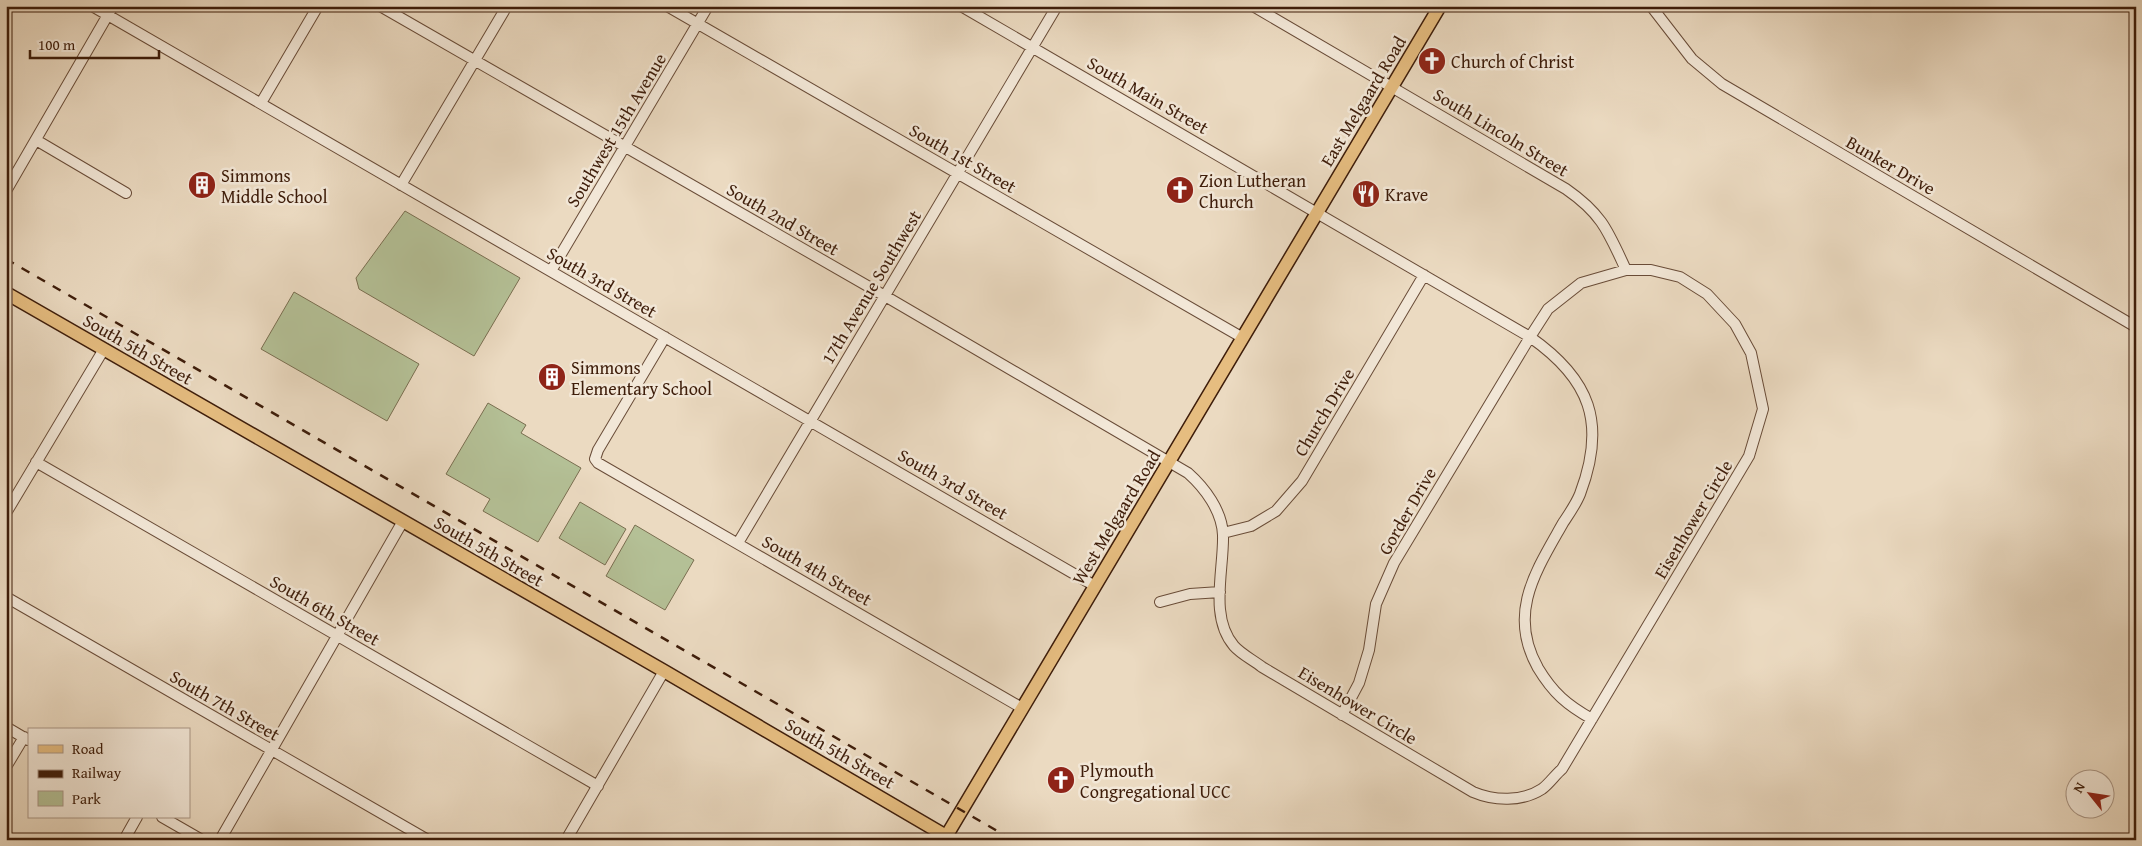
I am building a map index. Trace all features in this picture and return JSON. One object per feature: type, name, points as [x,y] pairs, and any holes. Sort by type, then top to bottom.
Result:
[{"type":"main road","name":"East Melgaard Road","points":[[1318,213],[1440,6]]},
{"type":"main road","name":"West Melgaard Road","points":[[948,838],[1022,708],[1318,213]]},
{"type":"main road","name":"South 5th Street","points":[[6,293],[664,671],[948,838]]},
{"type":"street","name":"South 3rd Street","points":[[92,6],[110,11],[401,185],[1095,586]]},
{"type":"street","points":[[261,103],[318,6]]},
{"type":"street","name":"South 2nd Street","points":[[380,6],[885,296],[1168,463]]},
{"type":"street","points":[[401,185],[507,6]]},
{"type":"street","name":"South 1st Street","points":[[667,6],[1243,338]]},
{"type":"street","name":"Southwest 15th Avenue","points":[[551,271],[708,6]]},
{"type":"street","name":"South Main Street","points":[[962,6],[1318,213]]},
{"type":"street","name":"17th Avenue Southwest","points":[[738,542],[1057,6]]},
{"type":"street","name":"South Lincoln Street","points":[[1253,6],[1566,189],[1587,204],[1602,220],[1626,270]]},
{"type":"street","name":"Bunker Drive","points":[[1651,6],[1692,58],[1722,84],[2136,327]]},
{"type":"street","points":[[6,191],[110,11]]},
{"type":"street","points":[[36,140],[126,193]]},
{"type":"street","points":[[1318,213],[1530,337],[1564,365],[1581,386],[1590,407],[1593,429],[1588,464],[1580,495],[1536,571],[1528,594],[1524,615],[1526,636],[1532,657],[1545,680],[1562,700],[1592,719]]},
{"type":"street","name":"Eisenhower Circle","points":[[1168,463],[1188,473],[1198,482],[1217,513],[1223,533],[1220,592],[1221,622],[1234,646],[1262,667],[1483,797],[1514,798],[1542,789],[1562,769],[1749,456],[1763,409],[1751,353],[1735,324],[1707,294],[1680,277],[1650,270],[1626,270],[1581,283],[1548,309],[1530,337]]},
{"type":"street","name":"Church Drive","points":[[1223,533],[1251,526],[1276,512],[1302,481],[1424,275]]},
{"type":"street","name":"South 4th Street","points":[[665,337],[598,450],[595,460],[602,466],[738,542],[1022,708]]},
{"type":"street","name":"Gorder Drive","points":[[1342,714],[1359,683],[1370,650],[1376,604],[1394,563],[1530,337]]},
{"type":"street","points":[[6,513],[104,349]]},
{"type":"street","name":"South 6th Street","points":[[36,462],[598,786]]},
{"type":"street","points":[[220,840],[403,521]]},
{"type":"street","points":[[1160,602],[1190,594],[1220,592]]},
{"type":"street","name":"South 7th Street","points":[[6,597],[428,840]]},
{"type":"street","points":[[566,840],[664,671]]},
{"type":"street","points":[[6,727],[26,739],[6,768]]},
{"type":"street","points":[[124,840],[136,818]]},
{"type":"street","points":[[164,818],[202,840]]},
{"type":"green space","points":[[405,211],[520,278],[474,356],[359,289],[356,278]]},
{"type":"green space","points":[[294,292],[419,364],[387,421],[261,349]]},
{"type":"green space","points":[[488,403],[526,425],[521,433],[581,468],[538,542],[483,511],[490,499],[446,474]]},
{"type":"green space","points":[[580,502],[626,529],[605,565],[559,538]]},
{"type":"green space","points":[[635,525],[694,560],[665,610],[606,576]]},
{"type":"railway","points":[[6,259],[1013,840]]},
{"type":"place","name":"Church of Christ","points":[[1432,61]]},
{"type":"place","name":"Simmons Middle School","points":[[202,185]]},
{"type":"place","name":"Zion Lutheran Church","points":[[1180,190]]},
{"type":"place","name":"Krave","points":[[1366,194]]},
{"type":"place","name":"Simmons Elementary School","points":[[552,377]]},
{"type":"place","name":"Plymouth Congregational UCC","points":[[1061,780]]}]
